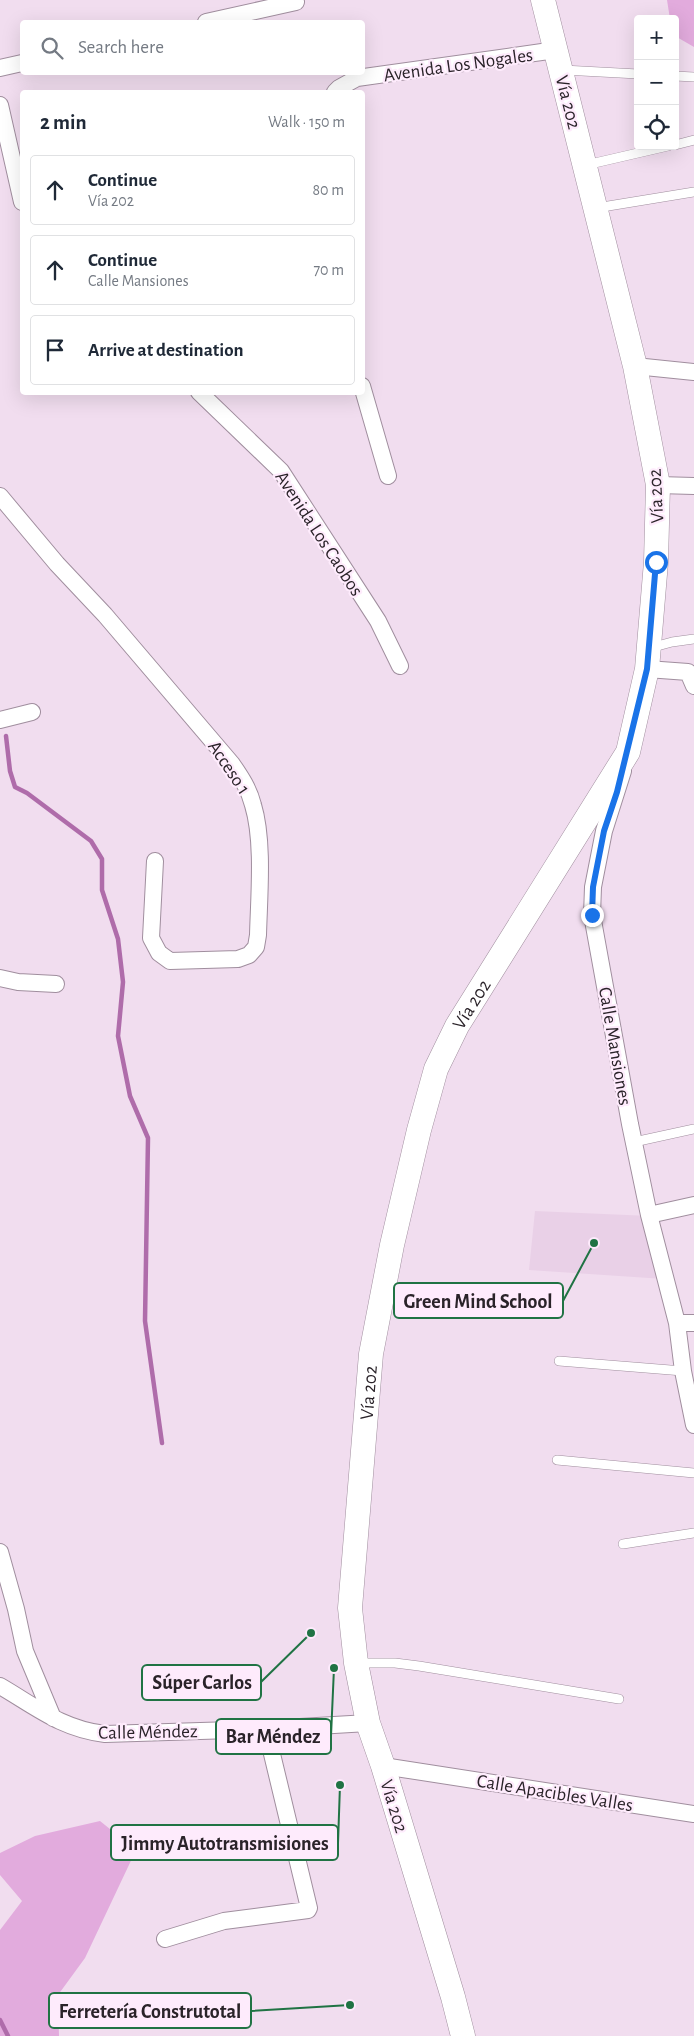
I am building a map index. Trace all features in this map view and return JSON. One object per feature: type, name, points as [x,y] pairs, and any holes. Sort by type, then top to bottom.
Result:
[{"type":"main road","name":"Vía 202","points":[[463,2036],[383,1766],[368,1723],[356,1663],[350,1608],[372,1354],[392,1245],[419,1130],[436,1069],[457,1026],[628,752],[648,659],[656,562],[658,485],[635,366],[543,0]]},
{"type":"street","points":[[215,20],[296,2]]},
{"type":"street","name":"Avenida Los Nogales","points":[[338,90],[357,78],[558,60]]},
{"type":"street","points":[[0,68],[20,63]]},
{"type":"street","points":[[0,105],[20,193]]},
{"type":"street","points":[[635,366],[694,372]]},
{"type":"street","name":"Avenida Los Caobos","points":[[203,395],[282,471],[378,621],[400,666]]},
{"type":"street","points":[[365,395],[388,476]]},
{"type":"street","points":[[658,485],[694,486]]},
{"type":"street","name":"Acceso 1","points":[[0,496],[57,564],[105,615],[226,756],[246,785],[253,804],[258,828],[258,935],[256,947],[249,955],[238,959],[170,961],[159,953],[152,938],[155,860]]},
{"type":"street","points":[[648,659],[688,672],[694,686]]},
{"type":"street","points":[[0,720],[32,712]]},
{"type":"street","name":"Calle Mansiones","points":[[628,752],[604,831],[593,887],[592,915],[634,1142],[677,1323],[683,1371],[694,1425]]},
{"type":"street","points":[[0,978],[18,982],[56,984]]},
{"type":"street","points":[[650,1214],[694,1205]]},
{"type":"street","points":[[677,1323],[694,1323]]},
{"type":"street","points":[[0,1552],[16,1609],[25,1652],[53,1718]]},
{"type":"street","name":"Calle Méndez","points":[[0,1686],[53,1718],[84,1732],[105,1734],[266,1729],[368,1723]]},
{"type":"street","points":[[166,1939],[224,1920],[308,1910],[310,1908],[266,1729]]},
{"type":"street","name":"Calle Apacibles Valles","points":[[383,1766],[694,1814]]},
{"type":"lane","points":[[558,60],[634,73]]},
{"type":"lane","points":[[679,76],[694,77]]},
{"type":"lane","points":[[679,144],[694,140]]},
{"type":"lane","points":[[585,166],[651,150]]},
{"type":"lane","points":[[595,208],[694,192]]},
{"type":"lane","points":[[648,659],[672,642],[694,639]]},
{"type":"lane","points":[[634,1142],[694,1129]]},
{"type":"lane","points":[[559,1361],[683,1371]]},
{"type":"lane","points":[[556,1460],[694,1473]]},
{"type":"lane","points":[[623,1544],[694,1533]]},
{"type":"lane","points":[[356,1663],[395,1663],[419,1666],[619,1699]]},
{"type":"shaded area","points":[[667,0],[694,0],[694,47],[679,38],[679,15],[669,15]]},
{"type":"shaded area","points":[[535,1211],[650,1216],[664,1279],[529,1270]]},
{"type":"shaded area","points":[[100,1821],[136,1850],[85,1958],[58,1995],[59,2036],[0,2036],[0,1930],[22,1901],[0,1875],[0,1853],[35,1836]]},
{"type":"waterway","points":[[6,736],[10,771],[15,787],[27,793],[91,841],[102,859],[102,890],[118,939],[123,982],[118,1036],[130,1096],[148,1138],[145,1321],[162,1443]]},
{"type":"waterway","points":[[0,2020],[8,2036]]},
{"type":"place","name":"Green Mind School","points":[[594,1243]]},
{"type":"place","name":"Súper Carlos","points":[[311,1633]]},
{"type":"place","name":"Bar Méndez","points":[[334,1668]]},
{"type":"place","name":"Jimmy Autotransmisiones","points":[[340,1785]]},
{"type":"place","name":"Ferretería Construtotal","points":[[350,2005]]},
{"type":"route","points":[[592,915],[593,887],[604,831],[617,792],[639,709],[647,669],[656,562]]}]
